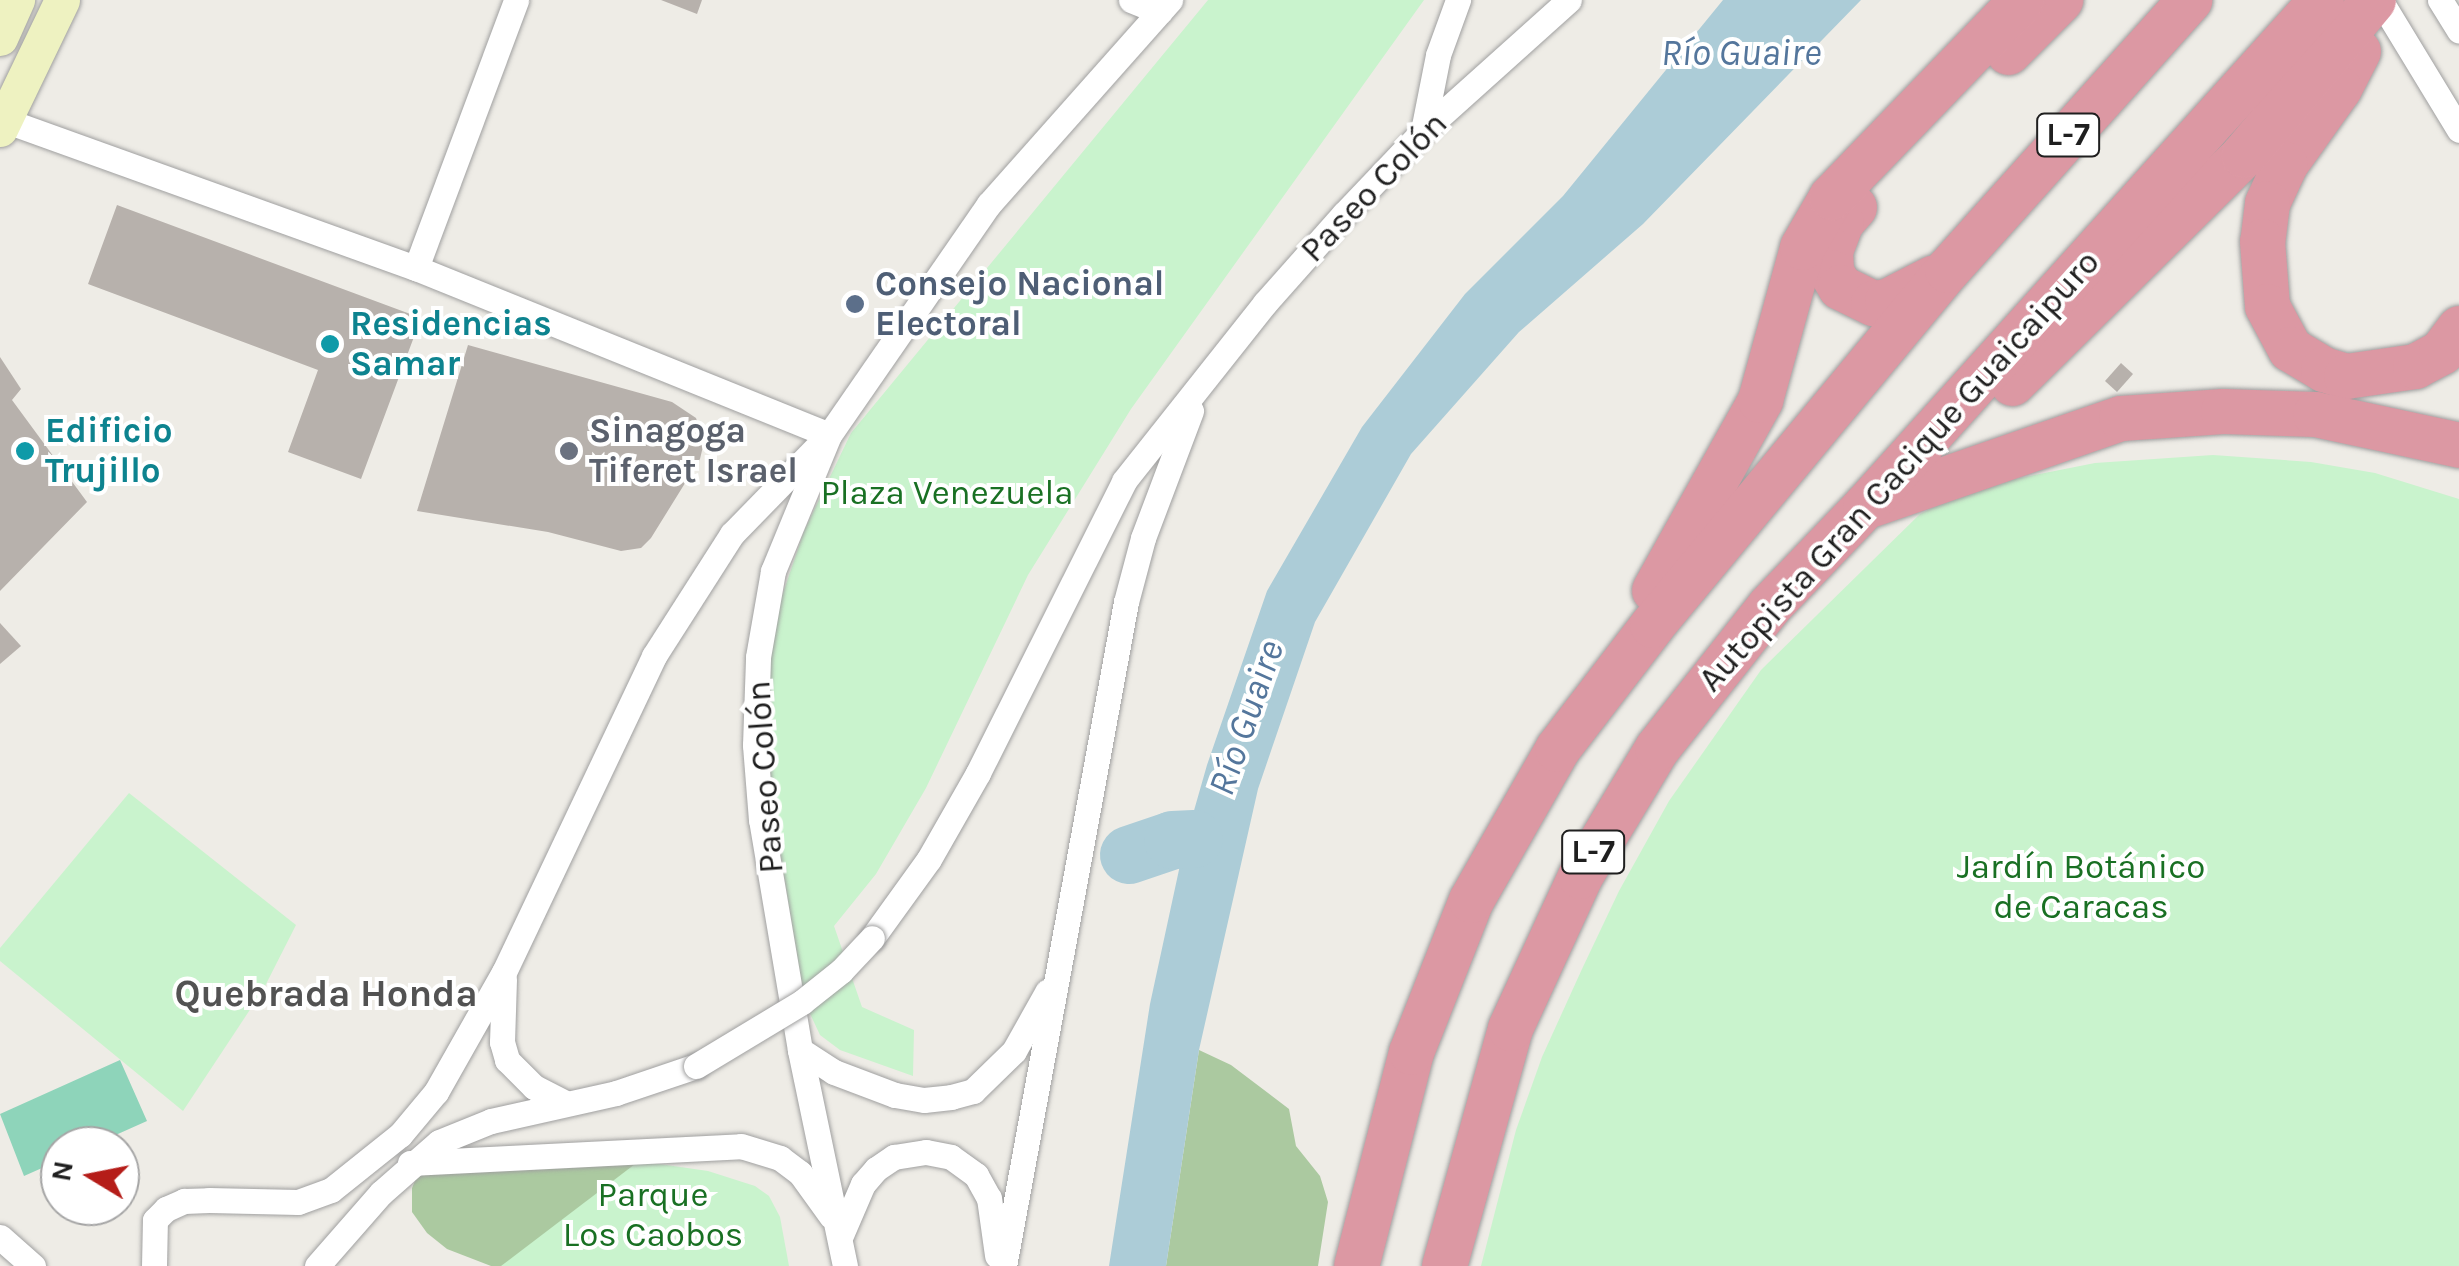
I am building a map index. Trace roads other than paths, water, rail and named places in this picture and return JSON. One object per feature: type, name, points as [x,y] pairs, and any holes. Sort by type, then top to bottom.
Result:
[{"type":"highway","points":[[1593,700],[1748,426],[1760,400],[1802,247],[1831,197],[2020,0]]},
{"type":"highway","points":[[1947,270],[1887,302],[1873,302],[1840,287],[1831,272],[1830,250],[1841,222],[1856,204],[2060,0]]},
{"type":"highway","name":"L-7","points":[[1356,1266],[1408,1061],[1472,900],[1522,807],[1593,700],[1947,270],[2190,0]]},
{"type":"highway","name":"Autopista Gran Cacique Guaicaipuro","points":[[1444,1266],[1510,1028],[1542,950],[1618,806],[1657,748],[1769,606],[1866,506],[2321,0]]},
{"type":"highway","points":[[1866,506],[1970,423],[2244,155],[2376,0]]},
{"type":"highway","points":[[2376,0],[2354,60],[2285,164],[2267,203],[2262,241],[2267,306],[2290,350],[2323,369],[2346,376],[2415,366],[2441,352],[2459,328]]},
{"type":"highway","points":[[1866,506],[2120,418],[2222,411],[2315,414],[2459,445]]},
{"type":"highway","points":[[2028,449],[2122,435],[2310,433],[2402,449],[2459,467]]},
{"type":"main road","points":[[0,38],[17,0]]},
{"type":"main road","points":[[2,125],[13,78],[62,0]]},
{"type":"street","points":[[416,268],[516,0]]},
{"type":"street","points":[[1131,0],[1165,4]]},
{"type":"street","points":[[1423,131],[1438,55],[1458,0]]},
{"type":"street","name":"Paseo Colón","points":[[410,1163],[464,1130],[616,1093],[696,1066],[802,1002],[842,972],[929,860],[978,774],[1124,481],[1265,303],[1423,131],[1569,0]]},
{"type":"street","points":[[2376,0],[2459,130]]},
{"type":"street","points":[[2440,0],[2459,31]]},
{"type":"street","name":"Paseo Colón","points":[[845,1266],[842,1235],[800,1050],[761,820],[755,745],[758,657],[773,571],[830,435],[990,204],[1165,4]]},
{"type":"street","points":[[2,125],[416,268],[830,435],[732,534],[654,656],[504,972],[436,1092],[378,1154],[330,1190],[298,1202],[184,1201],[166,1208],[155,1220],[154,1266]]},
{"type":"street","name":"Paseo Colón","points":[[1001,1266],[1126,602],[1143,538],[1198,392]]},
{"type":"street","points":[[504,972],[502,1042],[507,1060],[518,1075],[565,1103]]},
{"type":"street","points":[[800,1050],[834,1072],[894,1095],[924,1100],[974,1091],[1014,1051],[1057,974]]},
{"type":"street","name":"Paseo Colón","points":[[410,1163],[682,1148],[761,1150],[800,1174],[842,1235]]},
{"type":"street","points":[[842,1235],[862,1184],[876,1169],[894,1157],[926,1152],[951,1157],[976,1175],[990,1198],[1001,1266]]},
{"type":"street","points":[[317,1266],[410,1163]]},
{"type":"street","points":[[0,1237],[33,1266]]},
{"type":"water","name":"Río Guaire","points":[[1723,0],[1861,0],[1643,224],[1519,332],[1411,454],[1315,622],[1258,789],[1199,1050],[1166,1266],[1109,1266],[1150,1004],[1185,842],[1267,591],[1362,427],[1465,294],[1563,196]]},
{"type":"waterway","points":[[1129,855],[1173,840],[1194,839]]},
{"type":"place","name":"Consejo Nacional Electoral","points":[[855,304]]},
{"type":"place","name":"Residencias Samar","points":[[330,344]]},
{"type":"place","name":"Edificio Trujillo","points":[[25,451]]},
{"type":"place","name":"Sinagoga Tiferet Israel","points":[[569,451]]},
{"type":"district","name":"Quebrada Honda","points":[[326,994]]},
{"type":"park label","name":"Plaza Venezuela","points":[[947,493]]},
{"type":"park label","name":"Jardín Botánico de Caracas","points":[[2081,887]]},
{"type":"park label","name":"Parque Los Caobos","points":[[653,1215]]}]
